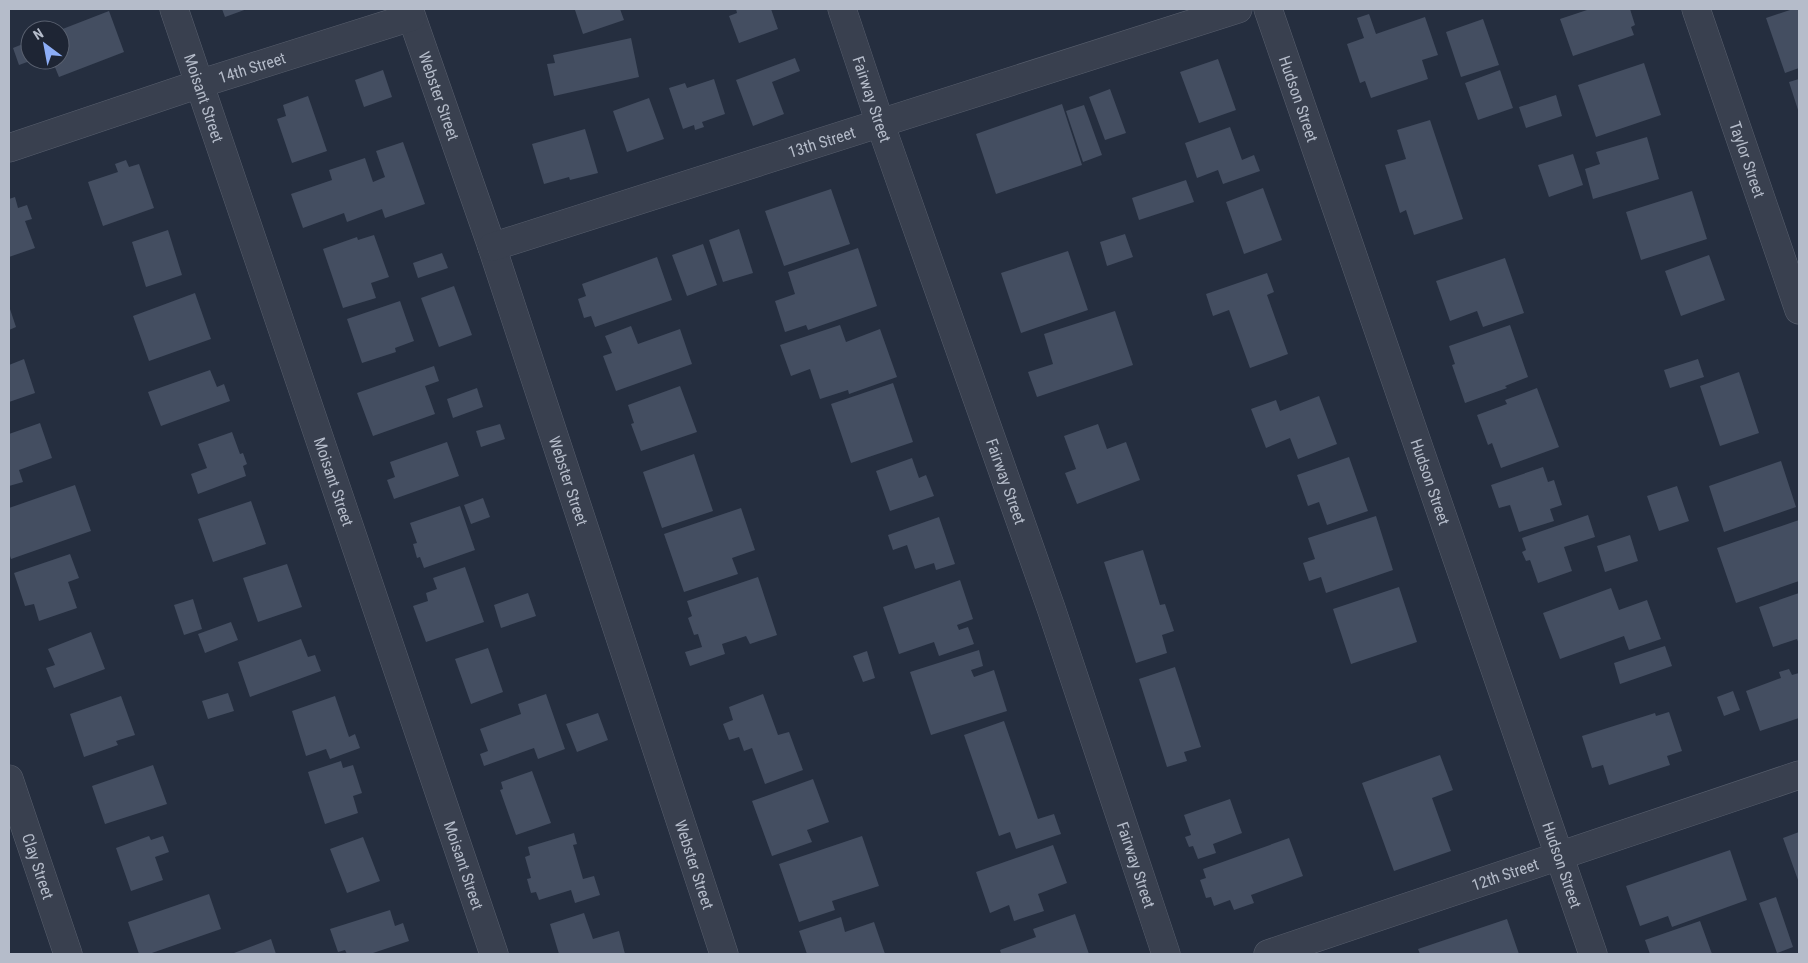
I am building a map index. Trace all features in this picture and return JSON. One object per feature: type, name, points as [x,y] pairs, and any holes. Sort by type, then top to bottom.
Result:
[{"type":"street","name":"Moisant Street","points":[[174,9],[494,954]]},
{"type":"street","name":"Fairway Street","points":[[842,9],[880,123],[1052,608],[1166,954]]},
{"type":"street","name":"13th Street","points":[[492,247],[1238,9]]},
{"type":"street","name":"Hudson Street","points":[[1268,9],[1593,954]]},
{"type":"street","name":"Taylor Street","points":[[1696,9],[1799,310]]},
{"type":"street","name":"14th Street","points":[[9,148],[410,13]]},
{"type":"street","name":"Webster Street","points":[[410,13],[492,247],[724,954]]},
{"type":"street","name":"12th Street","points":[[1268,954],[1799,775]]},
{"type":"street","name":"Clay Street","points":[[9,780],[68,954]]},
{"type":"building","points":[[222,9],[247,9],[225,17]]},
{"type":"building","points":[[620,9],[624,20],[583,34],[575,10]]},
{"type":"building","points":[[736,9],[771,9],[778,29],[739,43],[729,16],[737,13]]},
{"type":"building","points":[[1590,9],[1630,9],[1635,25],[1631,27],[1634,35],[1573,56],[1560,19]]},
{"type":"building","points":[[1793,9],[1799,9],[1799,68],[1785,73],[1766,18]]},
{"type":"building","points":[[109,11],[124,52],[59,77],[56,70],[70,70],[70,26]]},
{"type":"building","points":[[1369,14],[1376,34],[1425,17],[1438,55],[1422,60],[1428,79],[1371,98],[1365,81],[1360,83],[1347,44],[1364,38],[1357,18]]},
{"type":"building","points":[[1483,19],[1499,65],[1461,77],[1446,32]]},
{"type":"building","points":[[631,38],[639,77],[554,96],[547,64],[555,63],[553,55]]},
{"type":"building","points":[[20,45],[20,65],[19,65],[13,48]]},
{"type":"building","points":[[795,58],[800,71],[772,82],[784,114],[753,126],[736,80]]},
{"type":"building","points":[[1218,59],[1236,110],[1199,123],[1180,72]]},
{"type":"building","points":[[1644,63],[1661,115],[1596,137],[1578,85]]},
{"type":"building","points":[[383,70],[392,97],[364,107],[355,80]]},
{"type":"building","points":[[1500,70],[1513,108],[1478,120],[1465,83]]},
{"type":"building","points":[[714,79],[725,114],[702,122],[704,127],[695,130],[694,125],[683,129],[669,88],[685,83],[687,88]]},
{"type":"building","points":[[1799,79],[1799,113],[1789,82]]},
{"type":"building","points":[[1110,89],[1126,133],[1105,140],[1089,97]]},
{"type":"building","points":[[1556,95],[1562,116],[1526,128],[1519,107]]},
{"type":"building","points":[[308,96],[327,151],[292,163],[277,119],[286,116],[283,105]]},
{"type":"building","points":[[649,98],[664,139],[627,152],[613,111]]},
{"type":"building","points":[[1062,104],[1082,165],[996,194],[976,134]]},
{"type":"building","points":[[1084,105],[1102,155],[1083,162],[1066,111]]},
{"type":"building","points":[[1430,120],[1463,219],[1414,235],[1406,210],[1400,213],[1385,165],[1406,159],[1397,130]]},
{"type":"building","points":[[1230,127],[1242,160],[1254,155],[1260,171],[1223,184],[1218,170],[1197,178],[1185,143]]},
{"type":"building","points":[[585,129],[598,173],[570,180],[569,177],[544,184],[532,144]]},
{"type":"building","points":[[1647,137],[1659,179],[1593,199],[1585,169],[1600,164],[1596,152]]},
{"type":"building","points":[[403,142],[425,204],[385,218],[382,209],[347,222],[344,213],[303,228],[291,194],[332,180],[329,170],[365,158],[373,182],[385,177],[376,151]]},
{"type":"building","points":[[1573,154],[1583,185],[1549,197],[1538,165]]},
{"type":"building","points":[[126,160],[129,167],[139,164],[154,208],[103,226],[88,182],[118,172],[115,164]]},
{"type":"building","points":[[1186,180],[1194,202],[1139,220],[1132,198]]},
{"type":"building","points":[[1263,188],[1282,240],[1244,254],[1226,202]]},
{"type":"building","points":[[831,189],[850,244],[784,266],[765,211]]},
{"type":"building","points":[[1692,191],[1707,239],[1641,260],[1626,212]]},
{"type":"building","points":[[15,197],[18,208],[27,205],[32,219],[25,221],[35,248],[9,257],[9,199]]},
{"type":"building","points":[[739,229],[753,273],[723,282],[709,240]]},
{"type":"building","points":[[168,230],[182,275],[146,287],[132,242]]},
{"type":"building","points":[[1125,234],[1133,257],[1107,266],[1100,242]]},
{"type":"building","points":[[374,235],[389,277],[371,283],[376,298],[343,308],[323,249],[357,237],[358,240]]},
{"type":"building","points":[[703,244],[717,285],[687,296],[672,255]]},
{"type":"building","points":[[858,248],[877,306],[808,330],[806,325],[785,332],[775,301],[795,294],[788,272]]},
{"type":"building","points":[[1068,251],[1088,310],[1021,333],[1001,273]]},
{"type":"building","points":[[442,253],[448,268],[418,278],[413,263]]},
{"type":"building","points":[[1709,255],[1725,300],[1681,316],[1665,271]]},
{"type":"building","points":[[657,257],[672,300],[595,327],[591,316],[584,318],[578,299],[586,296],[582,284]]},
{"type":"building","points":[[1505,258],[1524,313],[1483,327],[1477,311],[1450,321],[1436,281]]},
{"type":"building","points":[[1267,273],[1274,292],[1267,295],[1288,354],[1250,368],[1229,310],[1213,316],[1206,294]]},
{"type":"building","points":[[454,286],[472,335],[439,347],[421,298]]},
{"type":"building","points":[[195,293],[211,339],[149,361],[133,316]]},
{"type":"building","points":[[400,301],[414,341],[395,348],[396,352],[362,363],[347,319]]},
{"type":"building","points":[[9,306],[16,327],[9,330]]},
{"type":"building","points":[[1115,311],[1133,365],[1037,397],[1028,372],[1053,364],[1044,334]]},
{"type":"building","points":[[840,325],[846,342],[880,329],[897,377],[849,394],[848,390],[820,399],[810,369],[791,376],[780,345]]},
{"type":"building","points":[[1510,325],[1528,377],[1505,386],[1507,388],[1465,403],[1452,365],[1455,364],[1449,346]]},
{"type":"building","points":[[631,326],[638,344],[680,329],[692,364],[616,391],[603,356],[612,353],[605,336]]},
{"type":"building","points":[[24,359],[35,393],[9,402],[9,365]]},
{"type":"building","points":[[1698,359],[1704,377],[1670,388],[1664,370]]},
{"type":"building","points":[[434,366],[439,381],[425,386],[435,414],[373,436],[357,393]]},
{"type":"building","points":[[210,370],[217,387],[224,384],[230,401],[161,426],[148,392]]},
{"type":"building","points":[[1739,372],[1759,433],[1720,446],[1700,386]]},
{"type":"building","points":[[893,383],[913,442],[851,463],[831,404]]},
{"type":"building","points":[[680,386],[697,432],[641,451],[631,424],[634,423],[628,405]]},
{"type":"building","points":[[477,388],[483,407],[453,418],[447,399]]},
{"type":"building","points":[[1537,388],[1559,447],[1501,468],[1492,443],[1488,445],[1477,415],[1507,404],[1505,400]]},
{"type":"building","points":[[1319,396],[1337,444],[1298,459],[1290,438],[1266,448],[1251,409],[1276,400],[1280,411]]},
{"type":"building","points":[[40,423],[52,458],[19,470],[23,482],[9,486],[9,434]]},
{"type":"building","points":[[500,424],[505,439],[481,447],[476,431]]},
{"type":"building","points":[[1098,424],[1107,449],[1126,442],[1140,480],[1077,504],[1065,473],[1076,469],[1064,436]]},
{"type":"building","points":[[232,432],[240,454],[243,453],[247,464],[243,466],[246,476],[198,494],[191,474],[207,468],[198,444]]},
{"type":"building","points":[[447,442],[459,476],[394,499],[387,480],[395,477],[390,462]]},
{"type":"building","points":[[694,454],[713,511],[662,528],[643,472]]},
{"type":"building","points":[[1349,457],[1368,511],[1327,525],[1319,502],[1308,506],[1297,475]]},
{"type":"building","points":[[912,458],[919,478],[926,475],[934,496],[890,511],[876,471]]},
{"type":"building","points":[[1781,461],[1796,507],[1724,532],[1709,486]]},
{"type":"building","points":[[1543,467],[1548,482],[1554,480],[1562,505],[1550,509],[1554,521],[1519,532],[1510,505],[1499,508],[1491,485]]},
{"type":"building","points":[[75,485],[91,531],[11,559],[9,553],[9,508]]},
{"type":"building","points":[[1677,486],[1689,521],[1659,531],[1647,496]]},
{"type":"building","points":[[483,498],[490,517],[471,524],[464,505]]},
{"type":"building","points":[[251,501],[266,544],[213,562],[198,519]]},
{"type":"building","points":[[460,506],[475,550],[424,568],[420,557],[417,558],[413,544],[417,543],[410,523]]},
{"type":"building","points":[[741,508],[755,550],[732,558],[738,574],[684,592],[664,534]]},
{"type":"building","points":[[1588,515],[1595,537],[1564,547],[1572,571],[1538,583],[1530,560],[1526,561],[1522,552],[1526,550],[1522,538]]},
{"type":"building","points":[[1376,516],[1393,570],[1326,593],[1321,577],[1309,581],[1303,563],[1315,559],[1308,538]]},
{"type":"building","points":[[939,517],[955,564],[936,570],[934,563],[915,569],[907,545],[893,550],[888,535]]},
{"type":"building","points":[[1799,520],[1799,581],[1736,603],[1717,548]]},
{"type":"building","points":[[1630,535],[1638,561],[1605,572],[1597,546]]},
{"type":"building","points":[[1143,550],[1160,605],[1165,604],[1174,631],[1162,635],[1167,653],[1136,663],[1104,562]]},
{"type":"building","points":[[70,554],[79,578],[68,582],[77,608],[39,621],[34,604],[25,606],[14,573]]},
{"type":"building","points":[[287,564],[302,607],[258,622],[243,578]]},
{"type":"building","points":[[465,567],[484,622],[426,642],[413,606],[428,601],[426,593],[437,589],[433,578]]},
{"type":"building","points":[[758,577],[777,635],[750,644],[746,636],[722,644],[725,654],[690,666],[685,652],[702,647],[698,634],[694,635],[688,618],[692,616],[687,601]]},
{"type":"building","points":[[960,580],[973,619],[957,625],[959,630],[968,627],[974,644],[939,656],[934,642],[899,654],[883,607]]},
{"type":"building","points":[[1399,587],[1417,642],[1351,664],[1333,609]]},
{"type":"building","points":[[1611,588],[1619,610],[1647,600],[1661,639],[1629,650],[1624,636],[1560,659],[1543,613]]},
{"type":"building","points":[[528,593],[536,616],[501,628],[494,605]]},
{"type":"building","points":[[1799,593],[1799,644],[1797,639],[1773,647],[1759,607]]},
{"type":"building","points":[[193,599],[202,629],[184,635],[174,605]]},
{"type":"building","points":[[231,622],[238,640],[205,653],[198,634]]},
{"type":"building","points":[[91,632],[105,669],[54,688],[46,668],[55,665],[48,649]]},
{"type":"building","points":[[301,639],[308,657],[315,655],[321,671],[250,697],[238,662]]},
{"type":"building","points":[[1665,646],[1672,666],[1620,684],[1614,663]]},
{"type":"building","points":[[488,648],[503,692],[471,704],[455,659]]},
{"type":"building","points":[[979,650],[983,666],[971,670],[974,677],[994,670],[1007,711],[931,735],[910,672]]},
{"type":"building","points":[[867,651],[875,678],[863,682],[853,656]]},
{"type":"building","points":[[1175,667],[1201,747],[1184,752],[1187,761],[1167,767],[1139,679]]},
{"type":"building","points":[[1789,669],[1792,675],[1799,673],[1799,718],[1760,731],[1746,691],[1781,678],[1779,672]]},
{"type":"building","points":[[1733,691],[1740,710],[1724,716],[1717,697]]},
{"type":"building","points":[[228,693],[234,711],[208,719],[202,701]]},
{"type":"building","points":[[546,694],[565,749],[538,759],[534,748],[484,766],[480,754],[488,751],[480,729],[521,714],[518,704]]},
{"type":"building","points":[[763,694],[778,735],[789,732],[803,770],[765,784],[752,748],[744,751],[739,737],[729,740],[723,724],[733,720],[729,707]]},
{"type":"building","points":[[121,696],[135,735],[116,741],[118,745],[84,757],[70,714]]},
{"type":"building","points":[[335,696],[349,737],[355,734],[360,748],[330,759],[326,749],[306,756],[292,711]]},
{"type":"building","points":[[1669,712],[1682,751],[1667,756],[1670,765],[1609,785],[1603,765],[1592,768],[1582,736],[1655,713],[1656,716]]},
{"type":"building","points":[[598,713],[608,740],[577,752],[566,724]]},
{"type":"building","points":[[1004,721],[1038,819],[1054,814],[1061,834],[1016,849],[1010,832],[999,836],[964,735]]},
{"type":"building","points":[[1440,755],[1453,790],[1432,798],[1451,851],[1394,871],[1362,783]]},
{"type":"building","points":[[341,761],[343,768],[353,765],[362,793],[353,796],[358,813],[325,824],[308,772]]},
{"type":"building","points":[[153,765],[167,804],[105,824],[92,786]]},
{"type":"building","points":[[532,771],[551,823],[516,835],[500,790],[503,789],[501,782]]},
{"type":"building","points":[[813,779],[829,822],[807,830],[812,842],[772,856],[752,801]]},
{"type":"building","points":[[1230,799],[1242,833],[1213,844],[1216,853],[1198,859],[1193,846],[1189,847],[1185,837],[1191,835],[1184,815]]},
{"type":"building","points":[[1799,832],[1799,880],[1798,880],[1783,838]]},
{"type":"building","points":[[574,833],[577,844],[573,845],[583,879],[594,876],[600,895],[575,903],[571,890],[539,900],[536,892],[531,893],[527,879],[531,878],[525,857],[530,855],[528,847]]},
{"type":"building","points":[[149,836],[151,840],[163,836],[169,852],[155,857],[163,880],[131,891],[116,848]]},
{"type":"building","points":[[862,836],[879,886],[832,901],[835,910],[799,922],[779,864]]},
{"type":"building","points":[[363,837],[380,881],[347,893],[330,849]]},
{"type":"building","points":[[1289,838],[1303,876],[1251,895],[1254,903],[1234,910],[1230,900],[1214,906],[1211,897],[1206,898],[1200,880],[1206,878],[1203,869]]},
{"type":"building","points":[[1053,845],[1067,883],[1038,894],[1044,911],[1014,921],[1009,905],[990,913],[976,872]]},
{"type":"building","points":[[1730,850],[1747,900],[1672,927],[1668,916],[1640,926],[1626,886]]},
{"type":"building","points":[[209,894],[221,929],[149,954],[139,954],[128,922]]},
{"type":"building","points":[[1776,897],[1793,947],[1777,953],[1759,903]]},
{"type":"building","points":[[390,910],[395,926],[403,923],[409,941],[370,954],[347,954],[345,950],[338,952],[330,929]]},
{"type":"building","points":[[584,913],[593,939],[619,931],[625,954],[559,954],[550,924]]},
{"type":"building","points":[[1075,914],[1089,954],[1001,954],[1000,950],[1036,937],[1033,929]]},
{"type":"building","points":[[841,917],[845,932],[874,922],[885,954],[807,954],[799,931]]},
{"type":"building","points":[[1507,919],[1519,954],[1420,954],[1418,949]]},
{"type":"building","points":[[1700,921],[1712,954],[1650,954],[1645,940]]},
{"type":"building","points":[[271,939],[276,954],[234,954],[234,953]]}]
